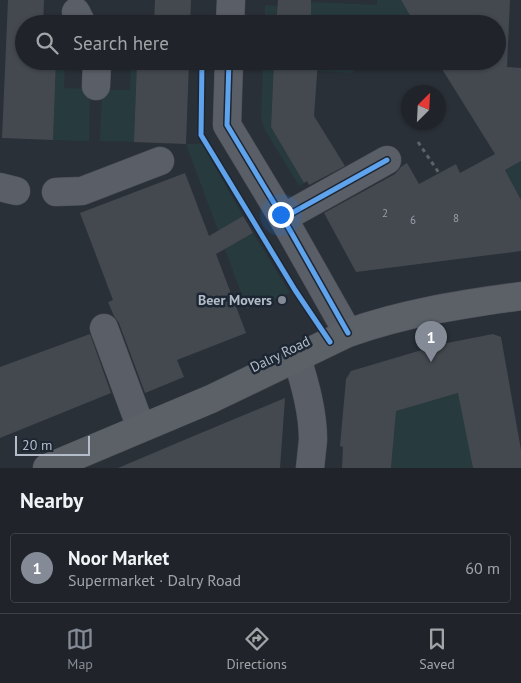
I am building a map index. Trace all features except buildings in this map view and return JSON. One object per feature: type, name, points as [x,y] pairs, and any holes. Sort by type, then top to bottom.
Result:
[{"type":"main road","name":"Dalry Road","points":[[48,468],[220,395],[348,333],[411,314],[521,296]]},
{"type":"street","points":[[230,15],[231,0]]},
{"type":"street","points":[[229,70],[227,125],[283,218],[348,333]]},
{"type":"street","points":[[283,218],[388,160]]},
{"type":"street","points":[[56,192],[82,191],[160,161]]},
{"type":"street","points":[[104,328],[141,428]]},
{"type":"street","points":[[297,358],[306,391],[311,420],[313,440],[310,468]]},
{"type":"path","points":[[418,142],[439,173]]},
{"type":"green space","points":[[377,0],[401,0],[410,15],[311,15],[311,2],[377,5]]},
{"type":"green space","points":[[265,5],[277,6],[276,15],[265,15]]},
{"type":"green space","points":[[56,70],[65,70],[64,88],[90,89],[89,141],[53,140]]},
{"type":"green space","points":[[131,70],[137,70],[134,142],[100,141],[102,90],[130,90]]},
{"type":"green space","points":[[263,70],[274,70],[271,127],[304,183],[299,186],[264,128],[261,118]]},
{"type":"green space","points":[[317,70],[356,70],[351,73]]},
{"type":"green space","points":[[186,144],[202,144],[243,216],[226,226],[236,243],[253,233],[290,293],[247,309]]},
{"type":"green space","points":[[521,161],[521,200],[505,170]]},
{"type":"green space","points":[[459,393],[473,468],[391,468],[395,424],[391,412]]},
{"type":"cycle path","points":[[202,70],[201,135],[295,290],[330,342]]},
{"type":"cycle path","points":[[229,70],[227,125],[283,218],[348,333]]},
{"type":"cycle path","points":[[283,218],[387,160]]},
{"type":"place","name":"Beer Movers","points":[[282,300]]},
{"type":"place","name":"Noor Market","points":[[431,362]]}]
